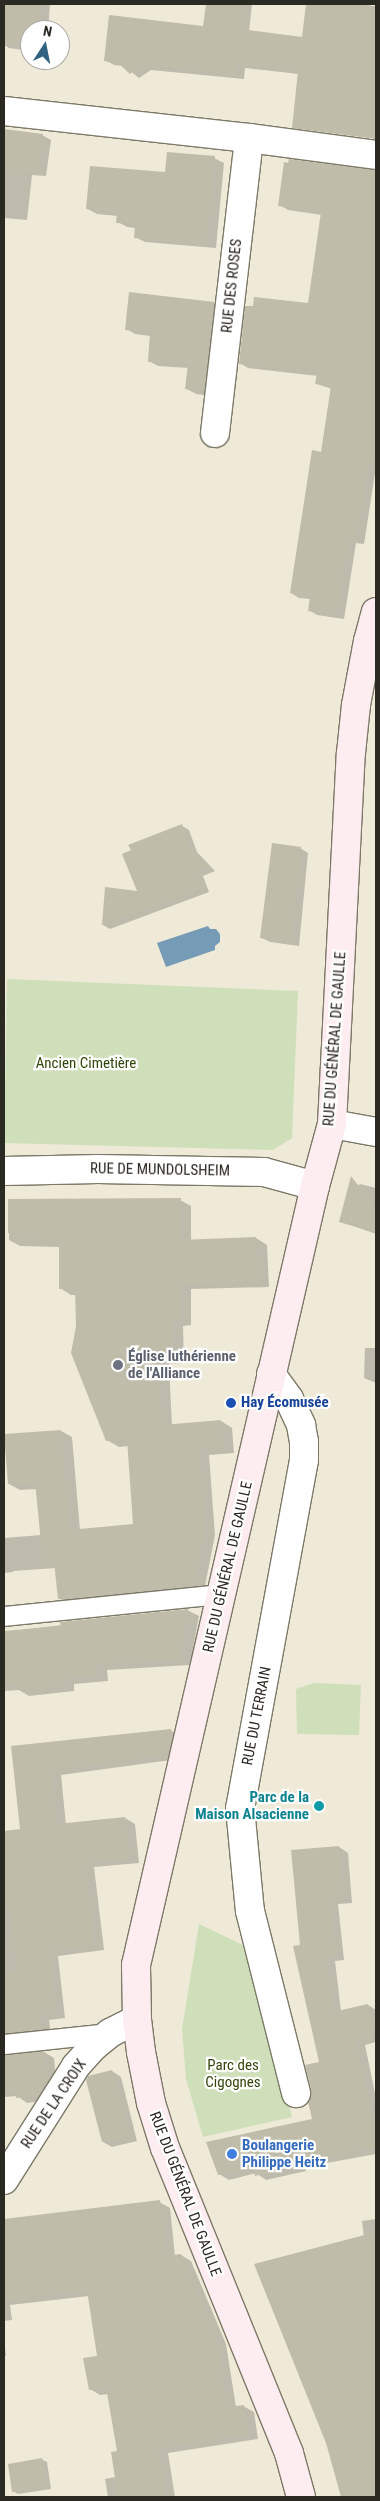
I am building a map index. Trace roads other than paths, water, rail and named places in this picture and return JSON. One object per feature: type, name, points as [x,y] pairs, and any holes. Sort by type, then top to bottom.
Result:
[{"type":"main road","name":"RUE DU GÉNÉRAL DE GAULLE","points":[[301,2497],[288,2453],[165,2148],[147,2085],[137,2019],[136,1965],[271,1374],[315,1186],[332,1124],[351,753],[356,705],[368,641],[376,612]]},
{"type":"street","points":[[4,111],[249,138],[376,155]]},
{"type":"street","name":"RUE DES ROSES","points":[[215,433],[249,138]]},
{"type":"street","points":[[332,1124],[376,1132]]},
{"type":"street","name":"RUE DE MUNDOLSHEIM","points":[[4,1171],[98,1169],[264,1172],[315,1186]]},
{"type":"street","name":"RUE DU TERRAIN","points":[[271,1374],[289,1399],[301,1425],[304,1442],[304,1460],[240,1808],[250,1911],[296,2094]]},
{"type":"street","name":"RUE DE LA CROIX","points":[[4,2180],[76,2066],[94,2046],[110,2033],[137,2019]]},
{"type":"lane","points":[[4,1616],[222,1594]]},
{"type":"lane","points":[[4,2044],[110,2033]]},
{"type":"water","points":[[208,926],[210,929],[216,929],[220,934],[220,942],[215,946],[215,950],[166,967],[157,943]]},
{"type":"place","name":"Église luthérienne de l'Alliance","points":[[118,1365]]},
{"type":"place","name":"Hay Écomusée","points":[[231,1403]]},
{"type":"place","name":"Parc de la Maison Alsacienne","points":[[319,1806]]},
{"type":"place","name":"Boulangerie Philippe Heitz","points":[[232,2154]]},
{"type":"park label","name":"Ancien Cimetière","points":[[86,1064]]},
{"type":"park label","name":"Parc des Cigognes","points":[[233,2074]]}]
